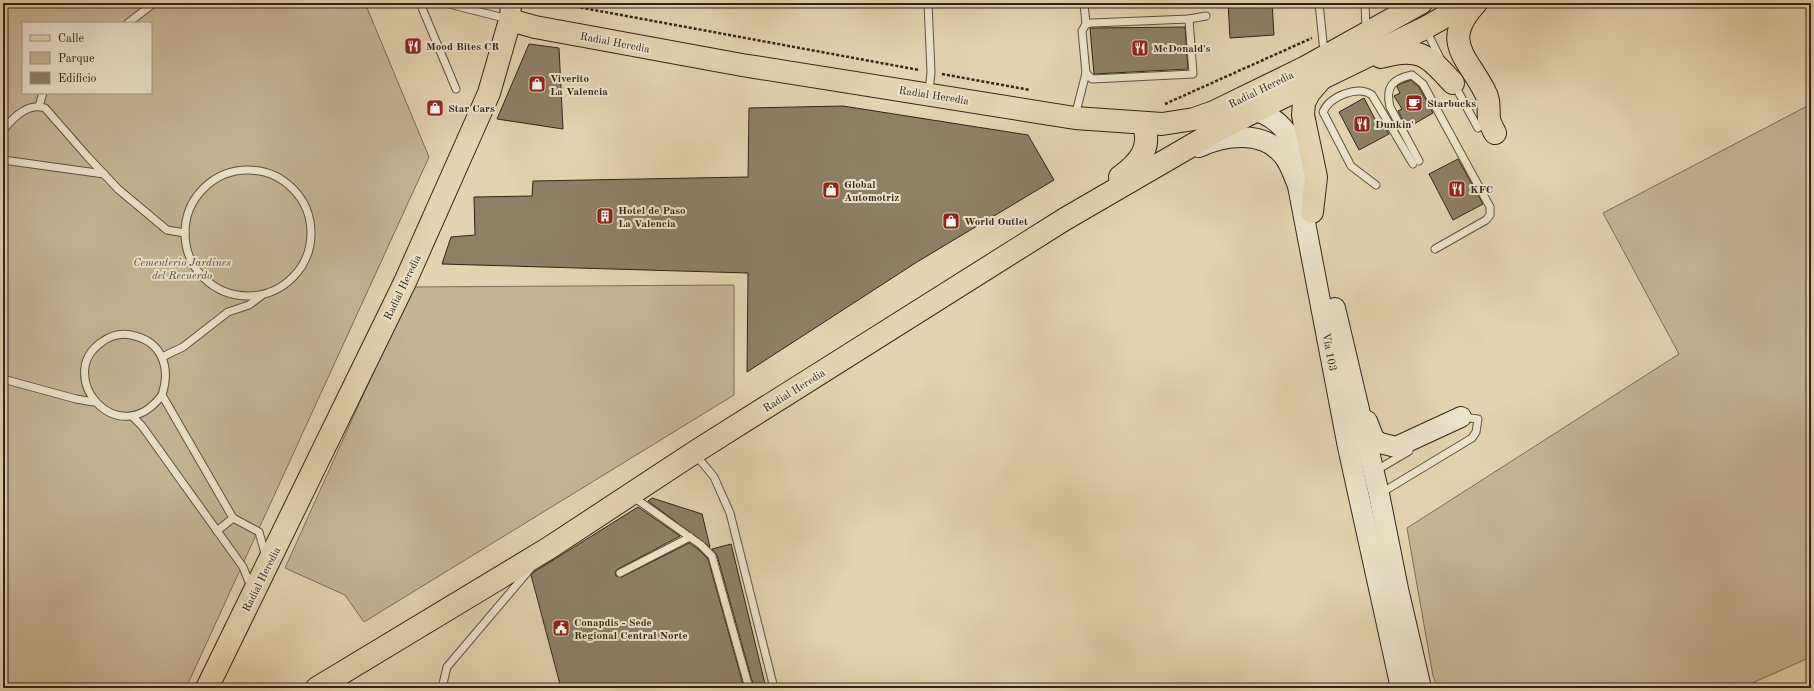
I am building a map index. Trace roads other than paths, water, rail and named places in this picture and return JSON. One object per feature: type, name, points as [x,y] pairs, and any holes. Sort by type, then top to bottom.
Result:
[{"type":"main road","name":"Radial Heredia","points":[[207,688],[399,293],[489,93],[510,11],[535,27],[742,65],[928,93],[1075,118],[1143,124],[1162,124],[1180,122],[1214,112],[1304,68],[1421,3]]},
{"type":"main road","points":[[1425,28],[1430,14],[1446,3]]},
{"type":"main road","name":"Radial Heredia","points":[[317,688],[549,548],[694,452],[1065,219],[1257,110],[1425,28],[1469,3]]},
{"type":"main road","points":[[1476,3],[1462,22],[1458,33],[1462,56],[1486,93],[1489,121],[1486,130]]},
{"type":"main road","points":[[1349,65],[1396,53],[1418,53],[1427,57],[1453,83]]},
{"type":"main road","points":[[1312,212],[1316,177],[1303,115],[1304,103],[1309,93],[1322,78]]},
{"type":"main road","points":[[1214,112],[1237,108],[1257,110]]},
{"type":"main road","name":"Vía 103","points":[[1257,110],[1274,120],[1285,130],[1297,148],[1303,163],[1324,276],[1334,306],[1372,484],[1421,688]]},
{"type":"main road","points":[[1065,219],[1135,165],[1141,158],[1146,140],[1143,124]]},
{"type":"main road","name":"Vía 103","points":[[1154,168],[1208,143],[1238,136],[1264,141],[1274,146],[1284,155],[1298,186],[1348,447],[1365,521],[1388,636],[1401,688]]},
{"type":"main road","points":[[222,688],[368,376],[399,293]]},
{"type":"main road","points":[[1334,306],[1370,432],[1374,439],[1380,443],[1396,447],[1461,417]]},
{"type":"main road","points":[[1348,447],[1354,467],[1372,484],[1365,521],[1380,553],[1410,688]]},
{"type":"lane","points":[[129,22],[154,3]]},
{"type":"lane","points":[[420,3],[456,89]]},
{"type":"lane","points":[[445,3],[510,11]]},
{"type":"lane","points":[[928,3],[931,72],[928,93]]},
{"type":"lane","points":[[1075,118],[1086,73],[1082,31],[1086,24],[1084,3]]},
{"type":"lane","points":[[1319,3],[1325,56]]},
{"type":"lane","points":[[1365,3],[1367,34]]},
{"type":"lane","points":[[1086,24],[1189,19],[1206,16]]},
{"type":"lane","points":[[1086,73],[1092,79],[1193,74],[1189,19]]},
{"type":"lane","points":[[1425,28],[1453,83],[1486,130]]},
{"type":"lane","points":[[1376,185],[1350,166],[1323,112],[1326,104],[1334,99],[1356,91],[1366,90],[1372,95],[1416,163],[1390,107],[1388,99],[1391,85],[1396,80],[1412,75],[1424,84],[1490,207],[1490,215],[1486,220],[1435,249]]},
{"type":"lane","points":[[39,106],[43,94]]},
{"type":"lane","points":[[3,130],[23,111],[39,106],[45,108],[118,189],[167,230],[185,233]]},
{"type":"lane","points":[[3,160],[104,174]]},
{"type":"lane","points":[[244,169],[259,170],[274,175],[288,184],[299,195],[311,224],[311,240],[307,255],[300,269],[290,281],[277,290],[262,295],[243,296],[225,292],[209,282],[196,268],[188,251],[185,233],[187,217],[193,202],[202,190],[221,176],[244,169]]},
{"type":"lane","points":[[162,357],[183,347],[228,312],[249,305],[262,295]]},
{"type":"lane","points":[[124,334],[140,336],[153,344],[162,357],[166,369],[166,383],[162,395],[154,405],[144,412],[132,416],[118,416],[105,411],[94,402],[87,389],[84,373],[88,358],[97,346],[109,337],[124,334]]},
{"type":"lane","points":[[3,379],[76,400],[94,402]]},
{"type":"lane","points":[[162,395],[233,518],[259,532],[268,565]]},
{"type":"lane","points":[[132,416],[142,426],[243,567],[253,593]]},
{"type":"lane","points":[[1461,417],[1478,419],[1476,432],[1472,438],[1387,492],[1372,484],[1461,417]]},
{"type":"lane","points":[[694,452],[714,477],[730,513],[774,688]]},
{"type":"lane","points":[[630,494],[690,537],[707,550],[712,556],[749,688]]},
{"type":"lane","points":[[217,531],[233,518]]},
{"type":"lane","points":[[620,573],[690,537]]},
{"type":"lane","points":[[442,688],[447,667],[549,548]]},
{"type":"place","name":"Mood Bites CR","points":[[413,46]]},
{"type":"place","name":"McDonald's","points":[[1140,48]]},
{"type":"place","name":"Viverito La Valencia","points":[[537,84]]},
{"type":"place","name":"Starbucks","points":[[1414,103]]},
{"type":"place","name":"Star Cars","points":[[435,108]]},
{"type":"place","name":"Dunkin'","points":[[1362,124]]},
{"type":"place","name":"KFC","points":[[1457,189]]},
{"type":"place","name":"Global Automotriz","points":[[831,190]]},
{"type":"place","name":"Hotel de Paso La Valencia","points":[[605,216]]},
{"type":"place","name":"World Outlet","points":[[951,221]]},
{"type":"place","name":"Conapdis - Sede Regional Central Norte","points":[[561,628]]},
{"type":"park label","name":"Cementerio Jardines del Recuerdo","points":[[182,268]]}]
